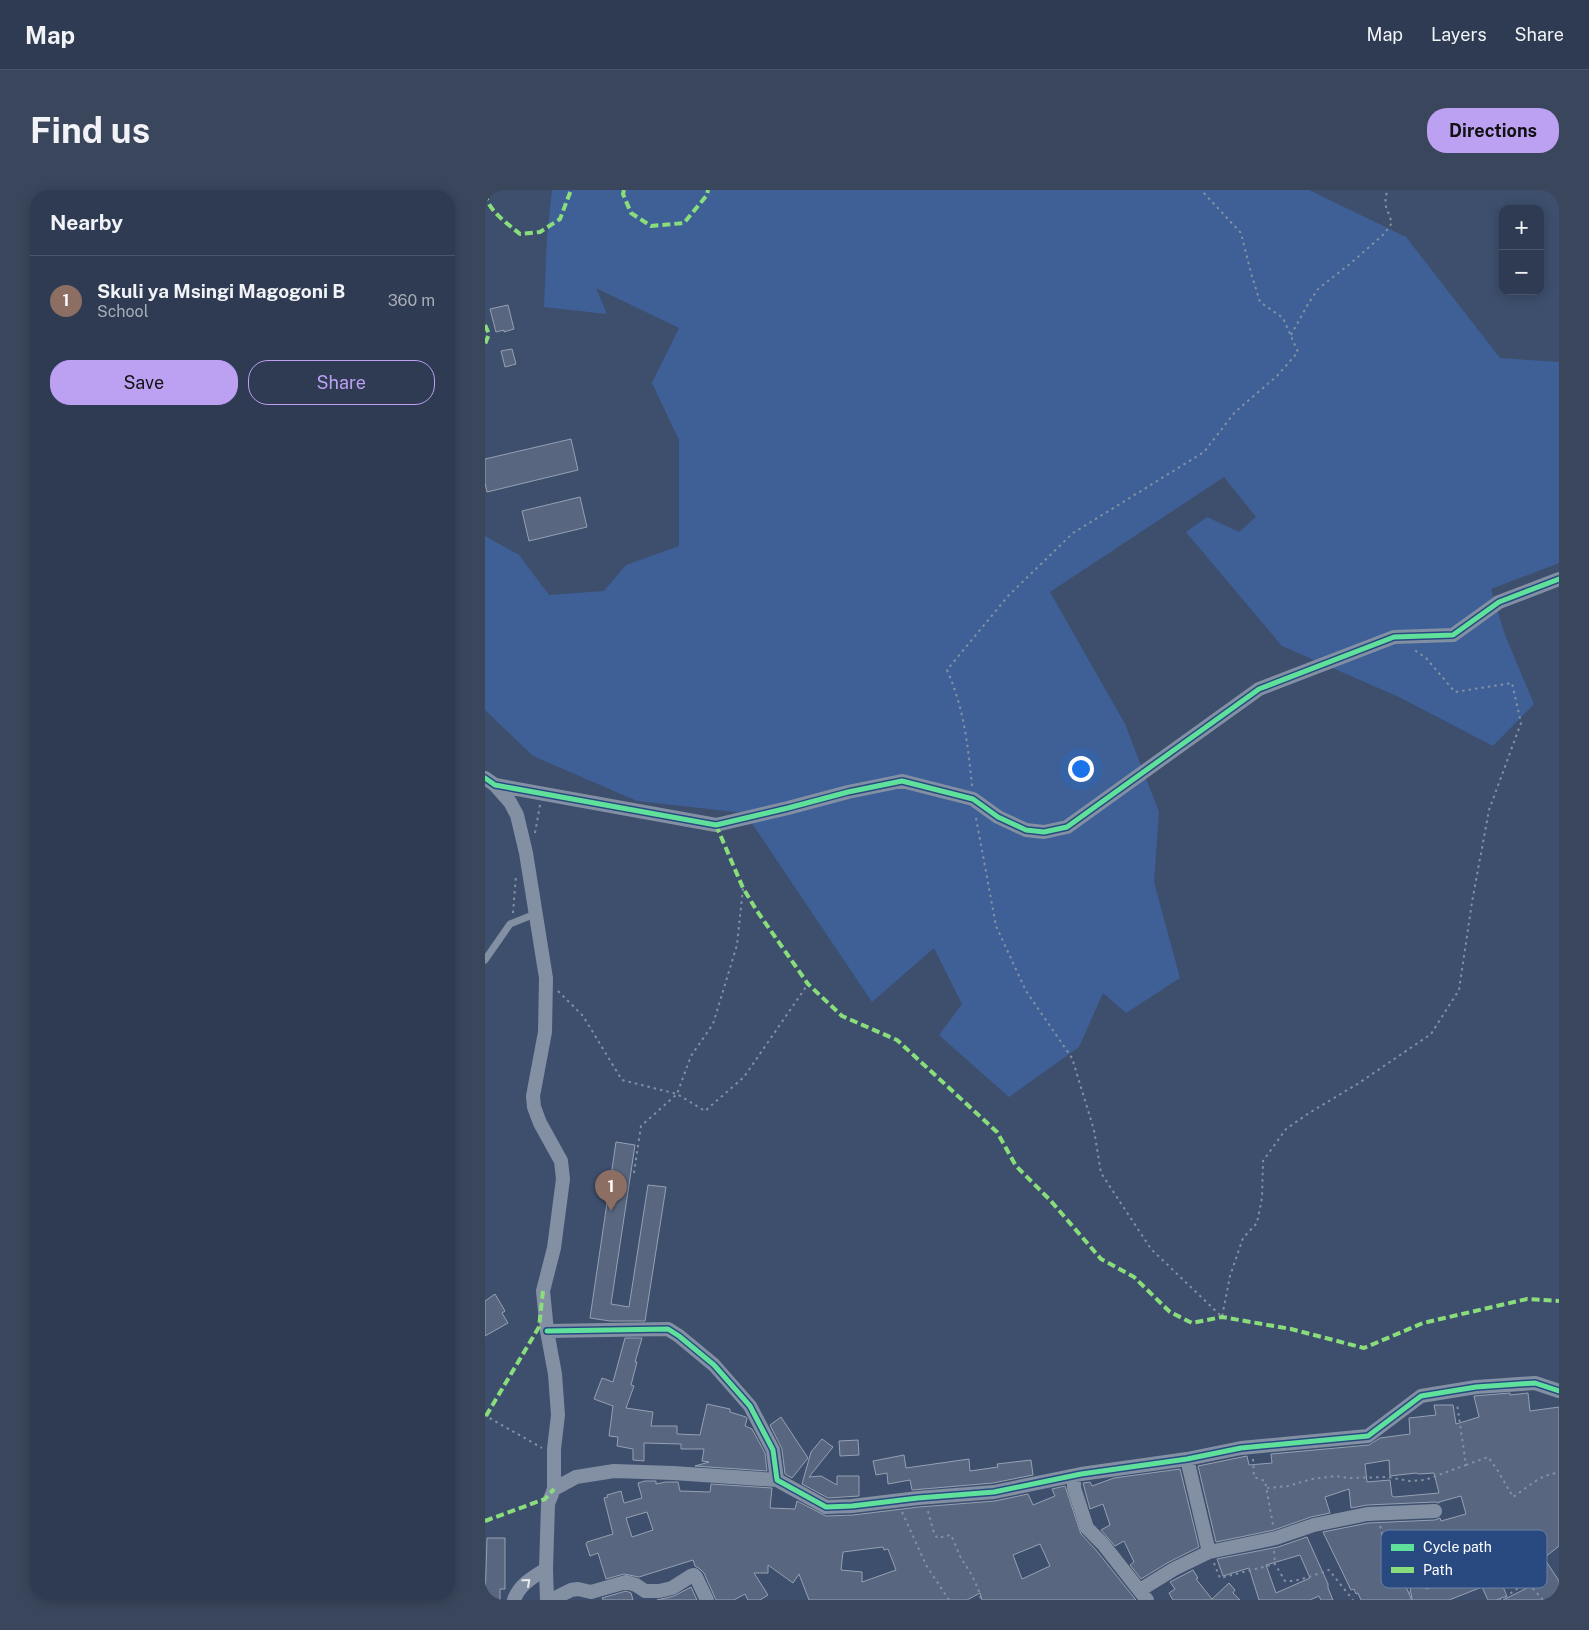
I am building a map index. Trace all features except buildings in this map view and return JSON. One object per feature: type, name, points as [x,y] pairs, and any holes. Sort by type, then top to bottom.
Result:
[{"type":"street","points":[[490,782],[716,825],[903,780],[973,799],[998,817],[1026,830],[1044,832],[1067,827],[1259,689],[1394,637],[1453,634],[1499,602],[1559,579]]},
{"type":"street","points":[[490,782],[509,802],[517,815],[526,853],[546,978],[545,1032],[533,1096],[534,1107],[540,1123],[561,1161],[563,1179],[554,1248],[543,1291],[547,1331],[555,1374],[558,1415],[554,1449],[554,1489],[548,1504],[547,1600]]},
{"type":"street","points":[[547,1331],[668,1329],[679,1336],[714,1365],[750,1406],[773,1450],[777,1480]]},
{"type":"street","points":[[554,1489],[576,1476],[614,1471],[777,1480],[826,1507],[994,1492],[1074,1476],[1252,1447],[1368,1436],[1421,1396],[1477,1387],[1535,1383],[1559,1390]]},
{"type":"street","points":[[1187,1459],[1209,1552]]},
{"type":"street","points":[[1074,1476],[1074,1488],[1087,1528],[1103,1544],[1144,1595],[1174,1570],[1209,1552],[1277,1538],[1314,1525],[1367,1514],[1435,1511]]},
{"type":"street","points":[[513,1600],[517,1592],[530,1579],[546,1569]]},
{"type":"street","points":[[551,1600],[571,1590],[578,1589],[591,1592],[626,1582],[636,1584],[645,1592],[659,1591],[672,1588],[694,1575],[707,1600]]},
{"type":"lane","points":[[485,960],[510,924],[535,914]]},
{"type":"path","points":[[1201,190],[1241,233],[1260,302],[1283,318],[1298,352],[1277,376],[1235,412],[1204,452],[1073,533],[1008,596],[947,670],[955,688],[968,742],[973,799],[996,926],[1026,991],[1072,1058],[1094,1130],[1101,1172],[1151,1249],[1222,1317],[1230,1276],[1243,1238],[1257,1223],[1263,1198],[1263,1161],[1286,1130],[1431,1034],[1459,990],[1472,902],[1489,810],[1521,723],[1512,682],[1455,692],[1426,658],[1394,637]]},
{"type":"path","points":[[1291,335],[1318,289],[1384,234],[1392,223],[1385,204],[1387,190]]},
{"type":"path","points":[[633,1173],[641,1126],[677,1094],[691,1056],[713,1024],[737,946],[743,888]]},
{"type":"path","points":[[546,978],[583,1016],[622,1080],[677,1094],[705,1111],[744,1077],[808,984]]},
{"type":"path","points":[[1455,1391],[1466,1465]]},
{"type":"path","points":[[485,1414],[539,1448],[554,1449]]},
{"type":"path","points":[[1252,1447],[1253,1477],[1265,1481],[1272,1523],[1277,1538],[1274,1548],[1275,1564],[1285,1581],[1329,1570],[1353,1600]]},
{"type":"path","points":[[1267,1488],[1288,1486],[1312,1479],[1336,1476],[1348,1478],[1388,1477],[1409,1481],[1425,1480],[1488,1457],[1513,1496],[1534,1482],[1559,1472]]},
{"type":"path","points":[[918,1498],[926,1504],[937,1538],[951,1535],[961,1559],[966,1564],[980,1594],[981,1600]]},
{"type":"path","points":[[901,1500],[902,1514],[926,1566],[949,1600]]},
{"type":"path","points":[[1378,1514],[1382,1530]]},
{"type":"path","points":[[1209,1552],[1220,1578],[1275,1564]]},
{"type":"path","points":[[1407,1588],[1412,1600]]},
{"type":"path","points":[[1499,1600],[1519,1588]]},
{"type":"path","points":[[1533,1588],[1543,1600]]},
{"type":"shaded area","points":[[552,190],[1309,190],[1406,237],[1500,358],[1559,362],[1559,563],[1491,589],[1505,635],[1534,704],[1493,746],[1399,697],[1282,646],[1186,532],[1207,517],[1239,532],[1256,517],[1224,477],[1050,592],[1125,724],[1159,812],[1154,882],[1180,978],[1126,1013],[1103,993],[1079,1047],[1009,1097],[939,1035],[962,1004],[934,948],[872,1002],[745,813],[637,801],[533,756],[485,710],[485,536],[519,555],[549,595],[604,591],[626,565],[679,546],[679,440],[652,383],[679,328],[596,288],[607,314],[544,307],[547,237]]},
{"type":"marked path","points":[[485,193],[494,211],[520,234],[540,232],[560,219],[571,190]]},
{"type":"marked path","points":[[624,190],[623,194],[631,213],[651,226],[684,223],[707,195],[708,190]]},
{"type":"marked path","points":[[485,325],[489,334],[485,344]]},
{"type":"marked path","points":[[716,825],[743,888],[808,984],[842,1016],[897,1040],[997,1132],[1016,1166],[1050,1200],[1101,1259],[1134,1277],[1170,1312],[1192,1323],[1222,1317],[1291,1329],[1364,1348],[1423,1323],[1527,1299],[1559,1301]]},
{"type":"marked path","points":[[486,1416],[539,1327],[543,1291]]},
{"type":"marked path","points":[[485,1521],[545,1499],[554,1489]]},
{"type":"cycle path","points":[[485,778],[495,785],[716,825],[848,792],[902,781],[973,799],[998,817],[1026,830],[1044,832],[1067,827],[1259,689],[1394,637],[1453,635],[1499,602],[1559,579]]},
{"type":"cycle path","points":[[547,1331],[668,1329],[714,1365],[750,1406],[773,1450],[777,1480],[826,1507],[994,1492],[1081,1474],[1187,1459],[1241,1448],[1368,1436],[1421,1396],[1476,1387],[1535,1383],[1559,1391]]},
{"type":"place","name":"Skuli ya Msingi Magogoni B","points":[[611,1211]]}]
